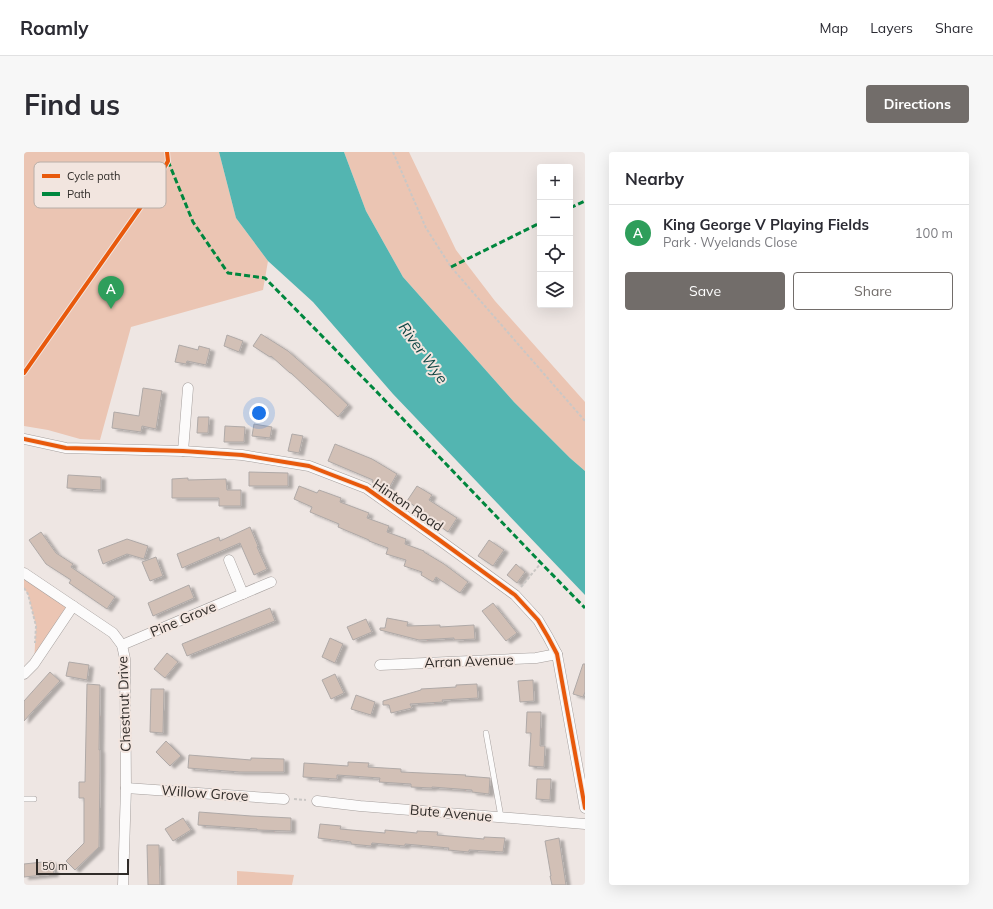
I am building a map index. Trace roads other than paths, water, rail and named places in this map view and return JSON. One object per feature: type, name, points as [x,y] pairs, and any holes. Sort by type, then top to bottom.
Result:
[{"type":"street","points":[[183,451],[188,388]]},
{"type":"street","name":"Hinton Road","points":[[24,439],[66,448],[183,451],[242,455],[309,466],[366,488],[515,595],[538,620],[557,654],[585,808]]},
{"type":"street","points":[[229,560],[243,594]]},
{"type":"street","name":"Chestnut Drive","points":[[24,573],[113,633],[122,645],[125,659],[126,788],[123,885]]},
{"type":"street","name":"Pine Grove","points":[[122,645],[272,582]]},
{"type":"street","points":[[24,674],[34,664],[73,606]]},
{"type":"street","name":"Arran Avenue","points":[[380,665],[536,658],[557,654]]},
{"type":"street","name":"Willow Grove","points":[[126,788],[284,799]]},
{"type":"street","name":"Bute Avenue","points":[[317,801],[585,824]]},
{"type":"lane","points":[[486,733],[501,817]]},
{"type":"lane","points":[[24,799],[34,799]]},
{"type":"water","name":"River Wye","points":[[219,152],[344,152],[366,211],[403,277],[514,402],[585,471],[585,595],[393,394],[313,302],[268,261],[236,218]]},
{"type":"place","name":"King George V Playing Fields","points":[[111,309]]}]
